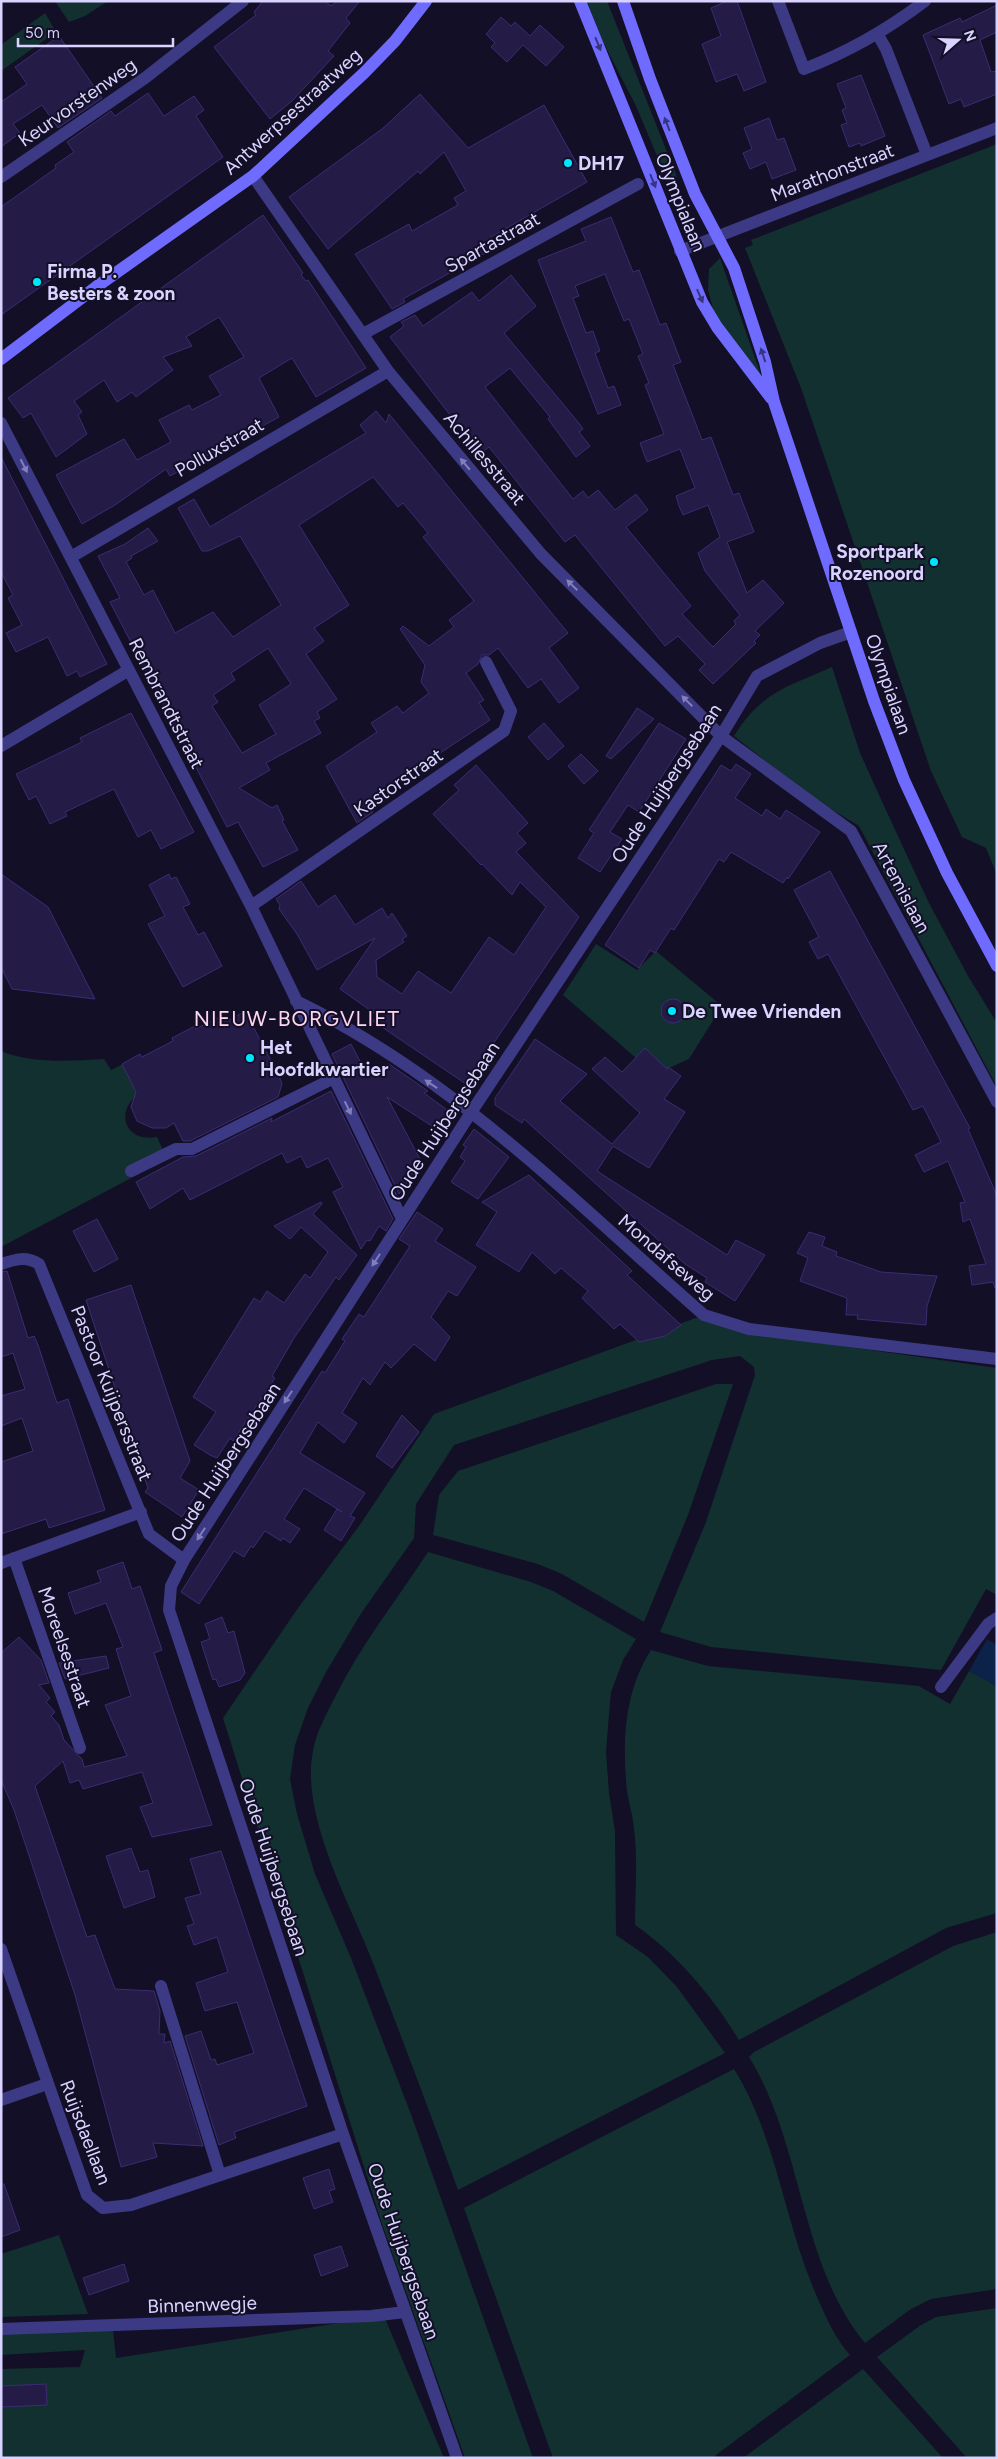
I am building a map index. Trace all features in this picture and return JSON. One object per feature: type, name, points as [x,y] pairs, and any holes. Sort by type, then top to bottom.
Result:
[{"type":"main road","name":"Antwerpsestraatweg","points":[[1,359],[96,287],[253,176],[364,73],[394,41],[426,1]]},
{"type":"main road","name":"Olympialaan","points":[[580,1],[702,302],[717,327],[774,402]]},
{"type":"main road","name":"Olympialaan","points":[[623,1],[650,79],[695,194],[734,268],[765,362],[774,402],[874,701],[904,780],[947,873],[997,966]]},
{"type":"street","name":"Keurvorstenweg","points":[[1,178],[145,78],[243,1]]},
{"type":"street","points":[[778,1],[804,69],[841,54],[878,35],[925,1]]},
{"type":"street","points":[[878,35],[886,49],[927,155]]},
{"type":"street","name":"Marathonstraat","points":[[680,251],[997,128]]},
{"type":"street","name":"Achillesstraat","points":[[253,176],[388,371],[541,554],[721,736]]},
{"type":"street","name":"Spartastraat","points":[[363,334],[638,184]]},
{"type":"street","name":"Polluxstraat","points":[[71,557],[388,371]]},
{"type":"street","name":"Rembrandtstraat","points":[[1,423],[251,906],[402,1219]]},
{"type":"street","name":"Oude Huijbergsebaan","points":[[457,2458],[343,2134],[169,1610],[171,1586],[184,1560],[402,1219],[721,736],[757,676],[820,643],[851,632]]},
{"type":"street","name":"Kastorstraat","points":[[251,906],[504,731],[511,711],[486,662]]},
{"type":"street","points":[[1,746],[129,670]]},
{"type":"street","name":"Artemislaan","points":[[721,736],[851,831],[997,1102]]},
{"type":"street","points":[[296,1002],[339,1022],[472,1111]]},
{"type":"street","points":[[131,1171],[176,1149],[192,1150],[334,1078]]},
{"type":"street","name":"Mondafseweg","points":[[472,1111],[704,1316],[749,1329],[997,1359]]},
{"type":"street","name":"Pastoor Kuijpersstraat","points":[[1,1264],[15,1259],[30,1258],[39,1264],[149,1534],[184,1560]]},
{"type":"street","points":[[1,1563],[140,1512]]},
{"type":"street","name":"Moreelsestraat","points":[[14,1558],[80,1748]]},
{"type":"street","points":[[940,1687],[988,1624],[997,1618]]},
{"type":"street","name":"Ruijsdaellaan","points":[[1,1949],[88,2196],[103,2208],[131,2205],[343,2134]]},
{"type":"street","points":[[162,1986],[220,2175]]},
{"type":"street","points":[[1,2100],[47,2084]]},
{"type":"street","name":"Binnenwegje","points":[[1,2329],[371,2316],[405,2312]]},
{"type":"green space","points":[[55,1],[108,1],[85,16],[69,22]]},
{"type":"green space","points":[[587,1],[607,1],[677,177],[671,179],[667,169],[663,170],[636,106],[603,42]]},
{"type":"green space","points":[[45,13],[56,32],[1,71],[1,45]]},
{"type":"green space","name":"Sportpark Rozenoord","points":[[997,144],[997,875],[986,848],[962,837],[931,771],[801,388],[745,248],[753,245],[751,240]]},
{"type":"green space","points":[[720,258],[762,378],[715,316],[708,290],[709,269]]},
{"type":"green space","points":[[832,667],[860,753],[929,903],[968,976],[997,1023],[997,1087],[859,826],[811,797],[734,736],[754,709],[765,700],[788,686]]},
{"type":"green space","points":[[596,944],[637,970],[656,951],[722,1006],[689,1059],[667,1069],[651,1071],[563,995]]},
{"type":"green space","points":[[1,1051],[39,1060],[104,1059],[111,1070],[123,1064],[137,1095],[126,1110],[125,1118],[127,1125],[138,1136],[147,1138],[157,1137],[167,1159],[1,1247]]},
{"type":"green space","points":[[704,1315],[835,1345],[997,1368],[997,1595],[986,1589],[941,1670],[711,1647],[660,1632],[706,1522],[755,1375],[754,1367],[740,1356],[712,1360],[454,1445],[416,1504],[414,1538],[360,1615],[325,1674],[308,1708],[295,1745],[290,1779],[297,1814],[315,1874],[351,1958],[412,2117],[533,2458],[465,2458],[382,2224],[223,1718],[298,1608],[359,1526],[434,1414]]},
{"type":"green space","points":[[716,1384],[733,1384],[688,1515],[644,1622],[562,1574],[538,1564],[433,1535],[439,1495],[458,1471]]},
{"type":"green space","points":[[428,1552],[531,1582],[553,1591],[636,1639],[623,1660],[611,1692],[606,1752],[609,1793],[615,1831],[616,1935],[648,1957],[677,1987],[725,2053],[458,2190],[373,1963],[340,1887],[320,1831],[311,1776],[316,1738],[344,1679]]},
{"type":"green space","points":[[651,1650],[708,1666],[919,1686],[950,1704],[969,1671],[997,1686],[997,1913],[946,1928],[739,2040],[693,1977],[665,1949],[635,1925],[636,1853],[625,1773],[625,1736],[630,1700],[635,1683]]},
{"type":"green space","points":[[997,1932],[997,2289],[931,2299],[911,2309],[865,2343],[844,2312],[827,2278],[814,2241],[781,2127],[767,2091],[749,2057],[754,2052],[953,1946]]},
{"type":"green space","points":[[734,2069],[760,2122],[804,2264],[815,2292],[834,2333],[850,2355],[712,2458],[553,2458],[464,2208]]},
{"type":"green space","points":[[59,2235],[88,2314],[1,2317],[1,2254]]},
{"type":"green space","points":[[997,2308],[997,2458],[967,2458],[877,2357],[921,2325],[936,2317]]},
{"type":"green space","points":[[384,2316],[444,2458],[1,2458],[1,2369],[80,2367],[85,2350],[1,2355],[1,2331],[113,2330],[116,2358]]},
{"type":"green space","points":[[863,2369],[943,2458],[743,2458]]},
{"type":"water","points":[[987,1639],[997,1645],[997,1686],[969,1671]]},
{"type":"building","points":[[263,1],[325,1],[331,6],[337,1],[360,1],[346,18],[350,23],[328,51],[334,56],[292,101],[270,119],[214,47],[256,15],[254,12]]},
{"type":"building","points":[[727,1],[737,1],[766,82],[744,91],[737,74],[716,82],[702,44],[721,36],[711,8]]},
{"type":"building","points":[[997,5],[997,32],[980,40],[991,72],[997,71],[997,94],[964,107],[961,99],[949,104],[923,35],[960,18],[962,22]]},
{"type":"building","points":[[501,17],[511,26],[515,22],[530,36],[540,25],[564,47],[546,66],[523,45],[507,62],[491,47],[495,43],[486,34]]},
{"type":"building","points":[[59,36],[102,98],[58,128],[42,105],[13,124],[20,133],[1,147],[1,102],[27,84],[15,67]]},
{"type":"building","points":[[861,75],[885,136],[861,146],[860,143],[849,147],[841,125],[847,123],[842,110],[846,108],[837,84]]},
{"type":"building","points":[[148,93],[164,116],[194,96],[204,110],[196,116],[223,157],[1,315],[1,207],[56,168],[55,165],[74,152],[67,142],[111,111],[115,116]]},
{"type":"building","points":[[420,94],[468,148],[544,105],[587,182],[491,237],[496,247],[403,299],[405,302],[392,309],[355,254],[409,224],[412,231],[458,205],[454,198],[466,191],[444,152],[420,174],[418,171],[328,249],[289,197],[382,129]]},
{"type":"building","points":[[769,118],[777,140],[784,138],[796,170],[772,179],[766,162],[750,169],[743,153],[752,149],[744,128]]},
{"type":"building","points":[[263,215],[303,273],[301,275],[306,281],[308,280],[366,368],[316,397],[292,358],[259,378],[279,417],[170,476],[166,469],[115,505],[82,524],[56,475],[124,439],[137,460],[171,442],[159,420],[189,405],[192,410],[221,395],[209,376],[244,357],[219,317],[186,337],[192,346],[163,357],[173,370],[136,397],[132,392],[117,402],[104,380],[74,401],[82,412],[78,415],[87,434],[56,457],[31,413],[23,418],[8,398]]},
{"type":"building","points":[[611,217],[633,272],[639,270],[660,325],[666,323],[681,362],[673,365],[702,440],[711,437],[733,495],[739,493],[754,532],[727,542],[747,593],[763,580],[784,603],[755,631],[760,635],[754,641],[756,643],[713,684],[699,670],[705,664],[678,636],[665,646],[575,535],[565,542],[489,447],[480,454],[390,337],[404,326],[401,322],[415,315],[423,326],[472,292],[479,301],[511,275],[536,306],[504,333],[578,422],[583,429],[579,432],[590,446],[576,457],[548,419],[550,417],[510,368],[485,387],[573,499],[583,491],[588,498],[598,490],[615,510],[636,494],[648,510],[626,527],[691,606],[682,614],[713,647],[736,624],[734,621],[740,615],[705,571],[698,553],[720,537],[708,505],[683,515],[679,506],[676,496],[695,488],[680,449],[647,462],[640,443],[664,434],[645,385],[649,383],[638,356],[643,354],[629,319],[624,321],[605,274],[575,286],[579,296],[573,298],[586,333],[593,331],[600,351],[595,353],[608,388],[614,386],[621,405],[598,414],[538,260],[586,241],[581,229]]},
{"type":"building","points":[[376,411],[386,423],[389,414],[568,633],[549,648],[579,688],[559,703],[541,679],[528,688],[498,648],[489,655],[482,655],[478,664],[466,673],[484,700],[479,703],[490,720],[366,802],[373,812],[357,823],[326,766],[377,732],[371,723],[397,706],[403,713],[429,693],[421,682],[425,665],[400,629],[403,626],[429,646],[454,627],[449,620],[474,601],[423,537],[428,533],[403,503],[398,507],[373,477],[299,525],[349,605],[314,628],[324,641],[306,654],[337,699],[317,712],[320,718],[314,721],[321,733],[266,763],[270,770],[239,788],[272,808],[277,805],[284,820],[282,821],[298,850],[263,867],[238,822],[227,827],[110,602],[120,598],[98,556],[125,544],[148,528],[158,541],[131,556],[132,558],[126,562],[144,595],[153,590],[175,633],[213,612],[233,637],[281,605],[240,536],[208,551],[202,551],[178,508],[194,499],[210,527],[366,433],[360,425]],"holes":[[[268,648],[291,684],[259,705],[276,734],[242,753],[212,706],[218,702],[213,695],[235,680],[231,673]]]},
{"type":"building","points":[[1,457],[107,664],[80,677],[77,671],[67,676],[48,637],[16,652],[6,633],[22,625],[8,598],[13,595],[1,572]]},
{"type":"building","points":[[637,708],[654,719],[611,759],[606,756]]},
{"type":"building","points":[[131,713],[194,832],[161,849],[151,830],[138,837],[114,789],[65,812],[67,816],[50,824],[36,796],[29,800],[16,774],[82,742],[80,738]]},
{"type":"building","points":[[544,723],[564,746],[548,760],[528,737]]},
{"type":"building","points":[[659,723],[686,739],[639,812],[628,805],[610,832],[622,839],[600,872],[578,858],[594,833],[589,830]]},
{"type":"building","points":[[581,754],[598,771],[584,784],[568,766]]},
{"type":"building","points":[[736,764],[751,774],[735,798],[762,816],[766,809],[780,819],[786,810],[820,832],[788,879],[787,877],[783,883],[731,852],[724,862],[719,859],[674,930],[671,928],[655,953],[650,950],[639,968],[605,945],[721,765],[731,771]]},
{"type":"building","points":[[476,765],[528,823],[517,833],[526,843],[516,852],[579,917],[466,1084],[373,1021],[377,1015],[340,989],[375,938],[317,970],[297,934],[279,909],[280,905],[276,899],[301,881],[318,907],[335,895],[355,925],[382,908],[388,918],[392,913],[407,936],[402,939],[404,942],[376,960],[377,977],[402,994],[418,971],[451,993],[489,937],[514,955],[546,907],[520,882],[512,895],[433,814],[459,790],[454,785]]},
{"type":"building","points":[[830,871],[970,1128],[968,1129],[997,1196],[997,1288],[995,1288],[993,1282],[972,1285],[969,1266],[986,1264],[970,1219],[963,1222],[960,1203],[965,1202],[948,1161],[924,1172],[915,1155],[941,1142],[923,1106],[913,1110],[828,954],[818,959],[809,942],[819,937],[794,890]]},
{"type":"building","points":[[1,874],[48,907],[95,999],[12,989],[1,967]]},
{"type":"building","points":[[169,874],[171,879],[176,877],[190,904],[183,907],[198,935],[204,932],[222,966],[183,987],[148,924],[165,916],[149,885]]},
{"type":"building","name":"De Twee Vrienden","points":[[673,999],[681,1003],[685,1011],[681,1019],[673,1023],[665,1019],[661,1011],[665,1003]]},
{"type":"building","points":[[245,1011],[279,1076],[282,1084],[278,1097],[190,1141],[183,1141],[174,1123],[166,1128],[152,1128],[137,1121],[131,1107],[136,1092],[122,1064],[140,1054],[142,1057],[173,1041],[172,1038],[195,1026],[196,1029],[217,1018],[219,1020],[228,1016],[230,1020]]},
{"type":"building","points":[[535,1039],[587,1074],[560,1101],[612,1144],[640,1113],[592,1069],[605,1057],[622,1072],[645,1048],[667,1069],[668,1067],[681,1076],[664,1099],[685,1112],[649,1168],[613,1146],[597,1171],[727,1255],[736,1240],[765,1255],[735,1301],[705,1282],[707,1278],[685,1264],[524,1119],[522,1123],[495,1105],[495,1098]]},
{"type":"building","points":[[351,1044],[364,1069],[368,1066],[371,1073],[389,1064],[428,1091],[424,1093],[450,1112],[438,1130],[387,1097],[421,1161],[399,1194],[332,1054]]},
{"type":"building","points":[[331,1091],[393,1219],[386,1231],[379,1226],[370,1241],[367,1240],[361,1249],[333,1192],[343,1187],[328,1158],[307,1168],[301,1156],[287,1163],[282,1153],[190,1200],[183,1188],[150,1209],[136,1182],[183,1157],[196,1156],[272,1118],[271,1122]]},
{"type":"building","points":[[474,1129],[509,1157],[478,1199],[451,1182],[465,1161],[460,1157],[466,1147],[463,1145]]},
{"type":"building","points":[[529,1175],[632,1271],[627,1275],[681,1325],[665,1336],[639,1342],[620,1324],[614,1329],[582,1298],[588,1291],[561,1268],[555,1274],[532,1252],[519,1272],[476,1245],[497,1212],[482,1202]]},
{"type":"building","points":[[321,1202],[322,1204],[313,1214],[357,1255],[339,1280],[336,1277],[294,1338],[272,1376],[275,1378],[233,1441],[230,1438],[217,1458],[194,1445],[216,1412],[193,1397],[254,1298],[260,1302],[267,1291],[284,1303],[305,1274],[310,1278],[328,1252],[301,1227],[290,1239],[274,1226]]},
{"type":"building","points":[[417,1212],[443,1229],[435,1241],[476,1267],[457,1296],[448,1291],[431,1317],[450,1337],[435,1361],[414,1344],[391,1368],[385,1362],[370,1385],[363,1378],[342,1413],[357,1423],[344,1443],[318,1422],[300,1453],[365,1493],[350,1516],[355,1518],[341,1541],[324,1530],[337,1509],[342,1512],[304,1488],[284,1519],[300,1529],[290,1543],[283,1538],[281,1541],[265,1531],[244,1557],[234,1551],[199,1604],[181,1592],[322,1371],[325,1373],[345,1341],[342,1339],[359,1314],[364,1317],[410,1246],[399,1239]]},
{"type":"building","points":[[97,1219],[118,1259],[94,1272],[73,1231]]},
{"type":"building","points":[[809,1232],[825,1237],[822,1246],[837,1252],[836,1256],[881,1272],[937,1276],[927,1306],[926,1325],[857,1319],[858,1315],[846,1315],[847,1298],[800,1281],[808,1258],[797,1253]]},
{"type":"building","points":[[7,1271],[28,1338],[34,1336],[57,1403],[68,1399],[105,1510],[49,1528],[46,1519],[1,1534],[1,1462],[33,1451],[22,1418],[1,1426],[1,1396],[25,1389],[13,1353],[1,1357],[1,1272]]},
{"type":"building","points":[[131,1285],[190,1461],[180,1478],[199,1490],[182,1517],[145,1492],[148,1488],[86,1300]]},
{"type":"building","points":[[402,1415],[419,1432],[392,1468],[376,1456]]},
{"type":"building","points":[[123,1562],[132,1589],[140,1586],[162,1650],[154,1653],[212,1825],[152,1837],[140,1807],[153,1803],[142,1772],[83,1789],[79,1780],[70,1783],[63,1761],[35,1786],[87,1937],[95,1935],[115,1989],[154,1991],[160,2011],[159,2034],[165,2034],[164,2043],[170,2041],[203,2146],[153,2143],[157,2157],[121,2167],[75,1995],[14,1810],[1,1780],[1,1653],[19,1637],[41,1660],[49,1683],[39,1685],[50,1698],[46,1702],[55,1712],[51,1716],[59,1725],[64,1740],[82,1759],[84,1767],[127,1756],[105,1705],[131,1696],[116,1649],[123,1647],[106,1603],[75,1614],[68,1593],[101,1582],[97,1571]]},
{"type":"building","points":[[222,1617],[228,1633],[234,1631],[245,1673],[240,1680],[219,1687],[216,1679],[213,1680],[201,1642],[210,1639],[205,1624]]},
{"type":"building","points":[[106,1656],[109,1668],[65,1679],[59,1663]]},
{"type":"building","points":[[131,1848],[140,1872],[148,1870],[155,1897],[124,1908],[106,1856]]},
{"type":"building","points":[[221,1851],[307,2106],[234,2132],[236,2138],[219,2145],[185,2036],[201,2031],[211,2060],[215,2059],[217,2065],[254,2053],[237,2002],[205,2011],[196,1983],[228,1972],[217,1937],[194,1945],[187,1926],[194,1924],[185,1898],[201,1894],[190,1859]]},
{"type":"building","points":[[329,2169],[335,2189],[329,2191],[333,2202],[314,2209],[303,2178]]},
{"type":"building","points":[[1,2184],[4,2184],[20,2230],[1,2237]]},
{"type":"building","points":[[341,2246],[348,2266],[321,2276],[314,2255]]},
{"type":"building","points":[[124,2264],[129,2281],[89,2295],[83,2278]]},
{"type":"building","points":[[46,2384],[47,2405],[1,2407],[1,2386]]},
{"type":"place","name":"DH17","points":[[568,163]]},
{"type":"place","name":"Firma P. Besters & zoon","points":[[37,282]]},
{"type":"place","name":"Sportpark Rozenoord","points":[[934,562]]},
{"type":"place","name":"De Twee Vrienden","points":[[672,1011]]},
{"type":"place","name":"Het Hoofdkwartier","points":[[250,1058]]},
{"type":"district","name":"NIEUW-BORGVLIET","points":[[297,1019]]}]
